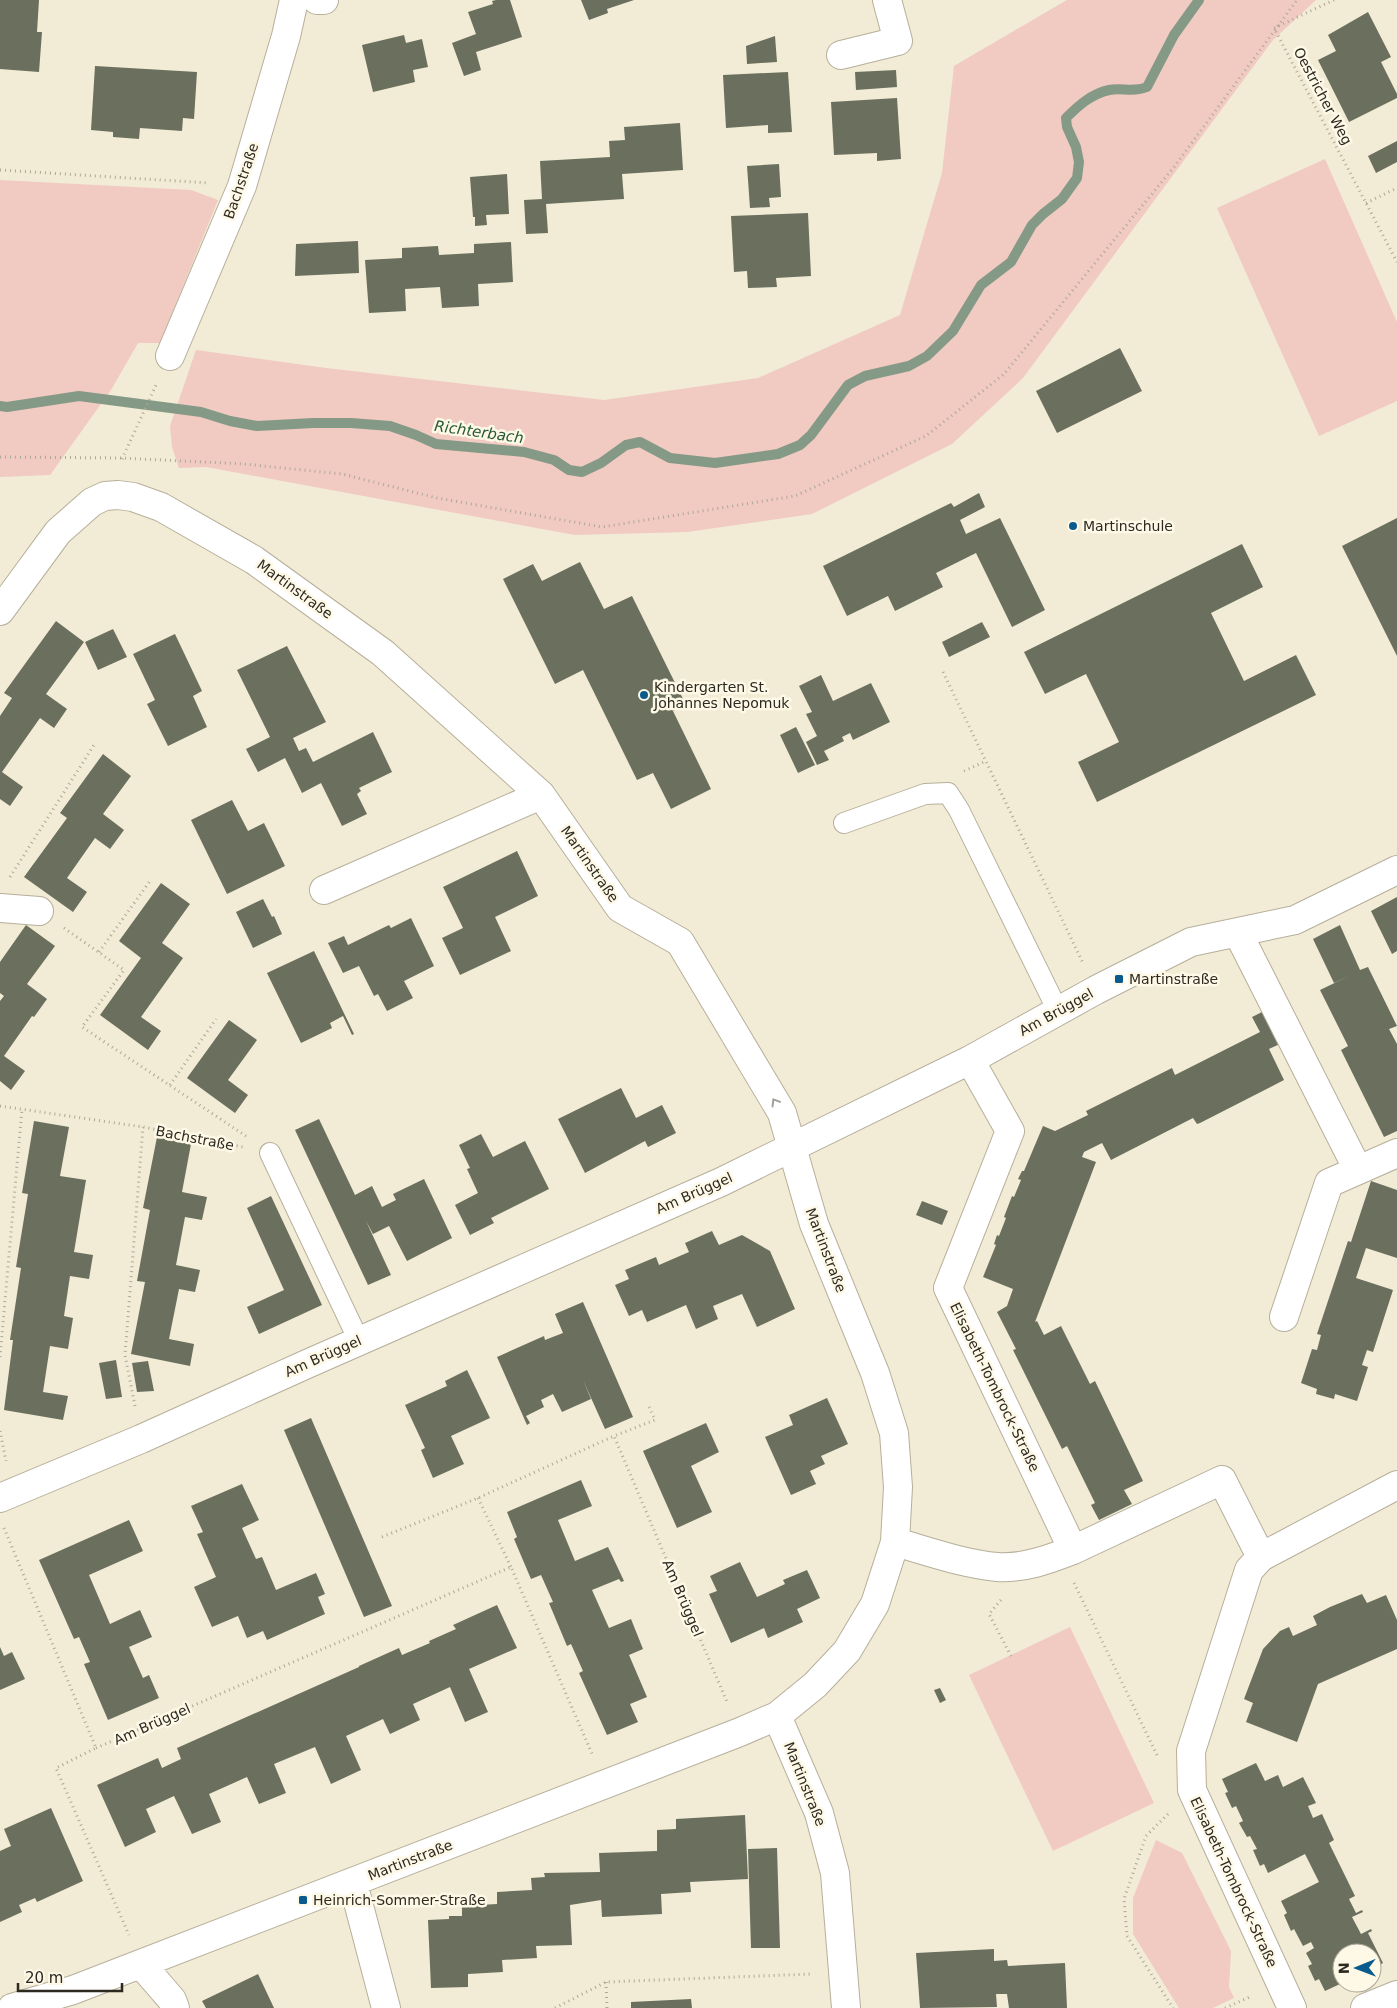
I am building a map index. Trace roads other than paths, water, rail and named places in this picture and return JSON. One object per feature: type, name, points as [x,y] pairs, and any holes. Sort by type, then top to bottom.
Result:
[{"type":"street","name":"Bachstraße","points":[[170,356],[242,186],[286,36],[294,0]]},
{"type":"street","points":[[317,0],[324,0]]},
{"type":"street","points":[[841,55],[898,41],[886,0]]},
{"type":"street","name":"Martinstraße","points":[[0,611],[58,532],[92,502],[105,496],[133,497],[161,507],[254,560],[383,653],[541,795],[620,908],[680,942],[782,1113],[814,1224],[875,1373],[894,1432],[898,1486],[895,1542],[874,1604],[847,1650],[815,1685],[777,1716],[353,1883],[303,1900],[73,1990],[12,2008]]},
{"type":"street","points":[[324,890],[541,795]]},
{"type":"street","name":"Am Brüggel","points":[[0,1498],[141,1439],[721,1182],[970,1060],[1096,990],[1191,942],[1295,920],[1397,870]]},
{"type":"street","points":[[3,896],[39,911]]},
{"type":"street","points":[[1238,933],[1358,1170]]},
{"type":"street","name":"Elisabeth-Tombrock-Straße","points":[[970,1060],[1010,1131],[948,1288],[1067,1552]]},
{"type":"street","points":[[1284,1317],[1329,1183],[1397,1153]]},
{"type":"street","points":[[895,1542],[962,1560],[998,1567],[1029,1564],[1067,1552],[1222,1480],[1261,1557]]},
{"type":"street","name":"Elisabeth-Tombrock-Straße","points":[[1292,2008],[1192,1790],[1191,1751],[1249,1570],[1261,1557],[1397,1485]]},
{"type":"street","name":"Martinstraße","points":[[777,1716],[819,1813],[835,1873],[845,1972],[846,2008]]},
{"type":"street","points":[[353,1883],[386,2008]]},
{"type":"street","points":[[141,1964],[172,2000],[175,2008]]},
{"type":"street","points":[[1365,2008],[1397,1995]]},
{"type":"lane","points":[[844,823],[924,794],[948,793],[959,810],[1058,1011]]},
{"type":"lane","points":[[270,1153],[359,1341]]},
{"type":"waterway","name":"Richterbach","points":[[0,406],[7,407],[79,396],[201,412],[230,421],[257,426],[313,423],[390,426],[436,444],[524,452],[554,460],[569,470],[582,472],[601,463],[626,445],[640,442],[670,458],[715,463],[778,454],[800,445],[811,435],[848,385],[865,376],[909,366],[927,356],[953,331],[981,285],[1011,262],[1032,225],[1062,199],[1077,178],[1079,162],[1076,147],[1067,127],[1066,118],[1096,94],[1114,89],[1137,90],[1147,87],[1174,35],[1199,0]]},
{"type":"place","name":"Martinschule","points":[[1073,526]]},
{"type":"place","name":"Kindergarten St. Johannes Nepomuk","points":[[644,695]]},
{"type":"place","name":"Martinstraße","points":[[1119,979]]},
{"type":"place","name":"Heinrich-Sommer-Straße","points":[[303,1900]]}]
